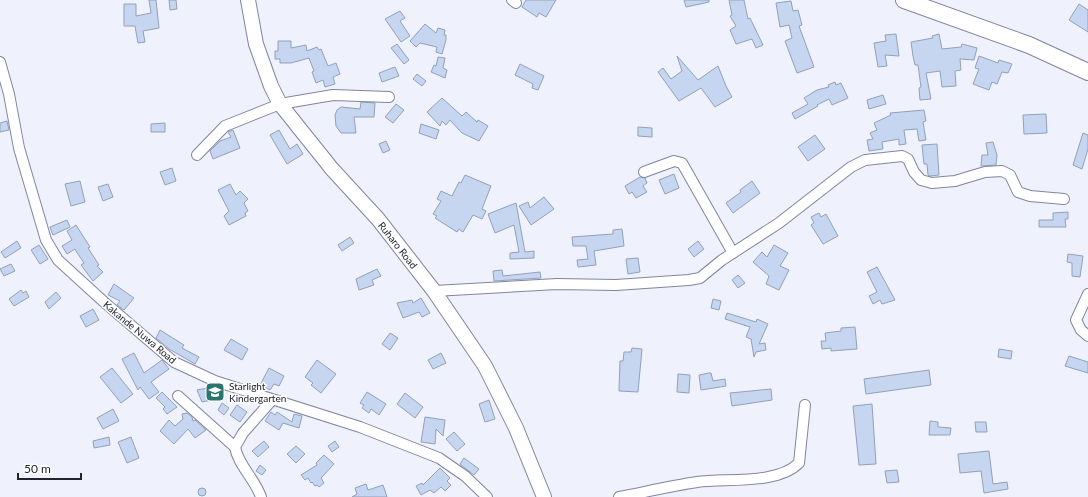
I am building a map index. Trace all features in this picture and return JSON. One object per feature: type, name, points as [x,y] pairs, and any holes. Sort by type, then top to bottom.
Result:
[{"type":"main road","points":[[904,0],[1029,45],[1088,72]]},
{"type":"street","name":"Ruharo Road","points":[[248,0],[255,38],[263,67],[280,104],[332,169],[378,219],[434,291],[486,366],[544,497]]},
{"type":"street","name":"Kakande Nuwa Road","points":[[0,62],[9,94],[19,148],[46,240],[58,260],[174,362],[215,381],[360,427],[439,458],[465,476],[487,497]]},
{"type":"street","points":[[197,155],[225,126],[280,104],[333,95],[389,97]]},
{"type":"street","points":[[434,291],[557,284],[616,285],[700,278],[733,253],[779,223],[851,167],[865,160],[902,156],[908,159],[914,172],[921,180],[932,183],[955,181],[985,172],[1002,172],[1010,175],[1018,192],[1030,196],[1064,199]]},
{"type":"street","points":[[644,172],[674,161],[682,163],[733,253]]},
{"type":"street","points":[[1088,294],[1076,320],[1081,330],[1088,336]]},
{"type":"street","points":[[178,396],[235,447]]},
{"type":"street","points":[[261,497],[253,479],[236,454],[235,447],[237,441],[272,400]]},
{"type":"street","points":[[619,497],[697,482],[768,476],[792,471],[799,463],[805,405]]},
{"type":"building","points":[[149,0],[156,0],[159,28],[143,31],[145,42],[138,43],[135,26],[124,26],[124,4],[136,4],[136,16],[151,13]]},
{"type":"building","points":[[169,0],[176,0],[177,9],[170,10]]},
{"type":"building","points":[[526,0],[556,0],[546,17],[539,13],[537,17],[522,7]]},
{"type":"building","points":[[684,0],[709,0],[709,2],[686,7]]},
{"type":"building","points":[[729,0],[744,0],[748,19],[750,18],[763,45],[756,48],[752,39],[736,44],[730,30],[736,26],[730,16],[732,15]]},
{"type":"building","points":[[791,1],[793,11],[798,10],[802,25],[799,26],[814,67],[797,73],[785,41],[792,38],[789,25],[780,27],[776,3]]},
{"type":"building","points":[[1079,4],[1088,10],[1088,32],[1069,20]]},
{"type":"building","points":[[400,11],[405,18],[400,21],[410,36],[401,42],[385,19]]},
{"type":"building","points":[[425,24],[436,33],[438,28],[445,30],[444,35],[446,35],[446,40],[442,54],[436,52],[437,47],[420,43],[416,47],[410,41]]},
{"type":"building","points":[[896,34],[899,56],[885,55],[887,66],[878,67],[874,43],[886,41],[885,35]]},
{"type":"building","points":[[939,34],[942,49],[961,47],[962,44],[977,48],[974,60],[960,59],[961,70],[955,71],[956,86],[942,87],[940,71],[926,73],[931,99],[920,100],[919,88],[921,87],[918,65],[915,65],[911,42],[933,38],[932,36]]},
{"type":"building","points":[[278,41],[291,41],[291,48],[306,45],[307,51],[317,47],[319,50],[321,49],[328,66],[336,63],[340,74],[333,77],[335,84],[325,87],[323,80],[316,83],[312,72],[314,71],[309,58],[291,63],[280,63],[280,59],[275,59],[275,51],[278,51]]},
{"type":"building","points":[[397,44],[409,60],[404,64],[391,48]]},
{"type":"building","points":[[677,56],[698,80],[718,66],[732,97],[715,107],[701,88],[679,101],[658,72],[663,68],[671,79],[682,71]]},
{"type":"building","points":[[979,56],[998,63],[999,60],[1012,64],[1008,73],[1002,72],[997,84],[992,82],[989,90],[973,84],[979,69],[975,68]]},
{"type":"building","points":[[438,57],[445,58],[443,68],[447,70],[445,78],[431,72],[434,65],[436,66]]},
{"type":"building","points":[[520,64],[544,76],[538,90],[532,88],[533,84],[515,75]]},
{"type":"building","points":[[395,67],[399,76],[382,82],[379,73]]},
{"type":"building","points":[[417,74],[426,81],[422,86],[413,79]]},
{"type":"building","points":[[835,82],[836,85],[841,83],[848,98],[832,105],[829,99],[795,119],[792,113],[808,104],[804,98],[817,90],[829,87],[828,85]]},
{"type":"building","points":[[883,95],[886,104],[869,109],[867,100]]},
{"type":"building","points":[[442,98],[462,116],[466,112],[477,122],[478,120],[488,126],[479,141],[462,133],[450,120],[446,125],[442,121],[440,126],[427,112]]},
{"type":"building","points":[[361,102],[375,103],[374,117],[354,117],[356,133],[341,133],[336,126],[335,115],[337,110],[341,107],[360,109]]},
{"type":"building","points":[[396,104],[404,110],[393,123],[385,117]]},
{"type":"building","points":[[924,110],[926,121],[923,122],[926,140],[919,141],[917,129],[904,130],[906,144],[899,145],[899,139],[882,142],[883,149],[869,151],[867,140],[873,139],[870,133],[877,130],[874,123],[891,115],[890,113]]},
{"type":"building","points":[[1046,114],[1047,133],[1024,134],[1023,115]]},
{"type":"building","points":[[7,121],[9,130],[0,132],[0,123]]},
{"type":"building","points":[[165,123],[165,132],[151,132],[151,124]]},
{"type":"building","points":[[421,124],[439,130],[436,139],[419,133]]},
{"type":"building","points":[[638,127],[652,128],[652,137],[638,136]]},
{"type":"building","points":[[233,130],[240,148],[213,159],[210,151],[220,141],[231,137],[228,132]]},
{"type":"building","points":[[279,130],[290,149],[297,144],[303,154],[287,164],[270,135]]},
{"type":"building","points":[[1083,133],[1088,135],[1088,149],[1082,169],[1073,165]]},
{"type":"building","points":[[815,135],[825,149],[808,161],[798,147]]},
{"type":"building","points":[[386,141],[390,150],[383,153],[379,144]]},
{"type":"building","points":[[993,142],[997,155],[996,165],[981,166],[982,155],[988,155],[986,143]]},
{"type":"building","points":[[937,144],[939,175],[930,176],[928,175],[927,164],[924,164],[922,145]]},
{"type":"building","points":[[172,168],[176,181],[165,185],[160,172]]},
{"type":"building","points":[[674,174],[679,188],[665,194],[659,180]]},
{"type":"building","points":[[465,175],[491,186],[482,209],[486,211],[482,219],[473,215],[463,232],[459,229],[457,232],[435,218],[437,216],[433,214],[441,201],[437,199],[441,191],[452,196],[459,182],[461,183]]},
{"type":"building","points":[[640,177],[645,178],[647,183],[643,186],[647,192],[636,198],[632,192],[629,194],[625,186]]},
{"type":"building","points":[[80,181],[85,202],[71,206],[65,184]]},
{"type":"building","points":[[752,181],[760,193],[733,213],[726,203],[741,192],[740,190]]},
{"type":"building","points":[[108,184],[113,197],[103,201],[98,187]]},
{"type":"building","points":[[230,184],[236,195],[240,191],[248,199],[244,203],[248,211],[245,213],[246,216],[229,225],[224,216],[229,211],[218,190]]},
{"type":"building","points":[[544,197],[554,209],[531,225],[519,206],[528,202],[530,208]]},
{"type":"building","points":[[516,203],[525,252],[534,251],[534,258],[510,259],[510,253],[519,252],[514,225],[495,233],[488,214]]},
{"type":"building","points":[[1068,212],[1068,219],[1065,219],[1066,227],[1039,227],[1039,220],[1053,220],[1053,213]]},
{"type":"building","points":[[819,213],[821,217],[826,214],[838,236],[823,244],[811,225],[814,223],[811,217]]},
{"type":"building","points":[[67,220],[70,227],[53,235],[50,227]]},
{"type":"building","points":[[76,225],[90,247],[88,248],[99,265],[97,266],[103,272],[93,281],[81,265],[84,263],[75,249],[67,254],[62,246],[72,240],[67,231]]},
{"type":"building","points":[[622,229],[624,246],[594,251],[596,265],[578,267],[577,260],[588,259],[586,246],[573,246],[572,237],[613,234],[613,230]]},
{"type":"building","points":[[350,237],[354,243],[342,251],[338,245]]},
{"type":"building","points":[[17,241],[21,248],[5,258],[1,252]]},
{"type":"building","points":[[698,241],[704,249],[694,257],[688,249]]},
{"type":"building","points":[[39,245],[48,259],[40,264],[31,250]]},
{"type":"building","points":[[774,245],[788,253],[780,266],[789,270],[779,290],[766,284],[769,276],[753,262],[762,252],[767,257]]},
{"type":"building","points":[[1068,254],[1083,256],[1080,277],[1072,276],[1072,263],[1067,262]]},
{"type":"building","points":[[638,258],[640,272],[628,274],[626,259]]},
{"type":"building","points":[[11,264],[15,271],[4,276],[0,269]]},
{"type":"building","points":[[877,267],[895,300],[882,304],[880,300],[873,304],[869,296],[877,292],[867,272]]},
{"type":"building","points":[[377,269],[381,276],[372,280],[374,285],[359,290],[356,279]]},
{"type":"building","points":[[502,270],[503,276],[540,272],[541,278],[494,281],[493,271]]},
{"type":"building","points":[[738,275],[745,283],[738,288],[732,280]]},
{"type":"building","points":[[114,284],[134,298],[124,310],[117,305],[120,301],[108,295]]},
{"type":"building","points":[[21,290],[23,293],[26,291],[29,297],[14,306],[9,299]]},
{"type":"building","points":[[56,292],[61,298],[49,309],[45,302]]},
{"type":"building","points":[[421,298],[430,313],[422,317],[419,312],[403,318],[397,303],[412,300],[413,303]]},
{"type":"building","points":[[713,299],[721,301],[719,310],[711,308]]},
{"type":"building","points":[[93,309],[99,320],[86,327],[80,316]]},
{"type":"building","points":[[727,313],[756,322],[757,319],[768,324],[759,344],[765,343],[766,350],[756,352],[754,357],[751,339],[746,337],[750,327],[725,319]]},
{"type":"building","points":[[855,327],[857,349],[831,351],[831,348],[822,349],[821,341],[826,341],[825,333],[841,331],[841,328]]},
{"type":"building","points":[[160,330],[184,345],[182,348],[199,357],[195,364],[169,349],[156,338]]},
{"type":"building","points":[[390,333],[398,338],[390,350],[382,344]]},
{"type":"building","points":[[231,339],[248,349],[242,360],[224,350]]},
{"type":"building","points":[[632,348],[642,349],[638,392],[619,391],[620,361],[623,361],[624,352],[631,352]]},
{"type":"building","points":[[999,349],[1012,351],[1011,359],[998,357]]},
{"type":"building","points":[[134,353],[144,373],[162,360],[169,369],[151,382],[159,392],[149,399],[140,387],[138,390],[122,359]]},
{"type":"building","points":[[441,353],[446,363],[433,369],[428,360]]},
{"type":"building","points":[[1069,356],[1088,362],[1088,373],[1065,366]]},
{"type":"building","points":[[317,360],[336,374],[321,393],[311,385],[313,383],[305,377]]},
{"type":"building","points":[[112,368],[133,394],[121,403],[100,377]]},
{"type":"building","points":[[269,368],[284,376],[279,386],[274,384],[270,390],[260,385]]},
{"type":"building","points":[[929,370],[931,385],[866,394],[864,379]]},
{"type":"building","points":[[711,373],[713,381],[725,379],[726,386],[701,390],[699,375]]},
{"type":"building","points":[[678,374],[690,375],[689,393],[677,392]]},
{"type":"building","points":[[213,387],[215,388],[217,399],[202,402],[197,390]]},
{"type":"building","points":[[771,389],[772,400],[732,406],[730,393]]},
{"type":"building","points":[[162,392],[177,407],[167,414],[163,409],[165,407],[156,398]]},
{"type":"building","points":[[367,392],[386,404],[379,415],[371,409],[369,413],[362,408],[364,405],[360,403]]},
{"type":"building","points":[[405,393],[423,407],[415,418],[397,404]]},
{"type":"building","points":[[489,400],[495,419],[485,422],[479,404]]},
{"type":"building","points":[[222,403],[229,408],[224,415],[218,410]]},
{"type":"building","points":[[872,404],[876,464],[859,465],[853,406]]},
{"type":"building","points":[[237,405],[247,412],[240,422],[230,415]]},
{"type":"building","points":[[113,409],[119,421],[103,429],[97,418]]},
{"type":"building","points":[[271,412],[275,415],[277,412],[292,422],[294,414],[302,416],[299,428],[283,423],[279,430],[265,421]]},
{"type":"building","points":[[187,413],[192,417],[193,421],[195,420],[206,430],[195,438],[188,429],[174,444],[160,431],[169,420],[175,426],[183,419],[182,414]]},
{"type":"building","points":[[425,417],[445,420],[443,436],[436,429],[435,444],[421,442]]},
{"type":"building","points":[[930,421],[938,422],[938,427],[951,428],[950,435],[929,435]]},
{"type":"building","points":[[975,422],[986,422],[987,432],[976,432]]},
{"type":"building","points":[[454,432],[465,444],[457,451],[446,439]]},
{"type":"building","points":[[109,437],[110,445],[94,448],[93,441]]},
{"type":"building","points":[[131,437],[139,458],[127,463],[118,442]]},
{"type":"building","points":[[264,441],[269,447],[258,457],[252,451]]},
{"type":"building","points":[[335,441],[339,447],[332,452],[328,446]]},
{"type":"building","points":[[296,446],[305,454],[296,463],[287,454]]},
{"type":"building","points":[[989,451],[993,484],[1007,482],[1008,489],[984,493],[981,471],[960,473],[958,454]]},
{"type":"building","points":[[324,455],[334,464],[321,478],[324,483],[319,487],[317,485],[315,486],[312,482],[311,483],[308,478],[305,480],[301,475],[317,465],[316,463]]},
{"type":"building","points":[[464,458],[479,469],[474,475],[460,464]]},
{"type":"building","points":[[260,465],[266,470],[262,475],[256,471]]},
{"type":"building","points":[[440,468],[450,478],[447,481],[451,485],[445,491],[441,487],[434,493],[430,490],[421,495],[416,486],[422,483],[423,485]]},
{"type":"building","points":[[897,470],[899,482],[887,483],[885,471]]},
{"type":"building","points":[[366,484],[368,490],[383,485],[387,497],[352,497],[357,494],[355,488]]},
{"type":"building","points":[[200,488],[204,488],[206,492],[204,496],[200,496],[198,494],[198,490]]},
{"type":"place","name":"Starlight Kindergarten","points":[[215,392]]}]
